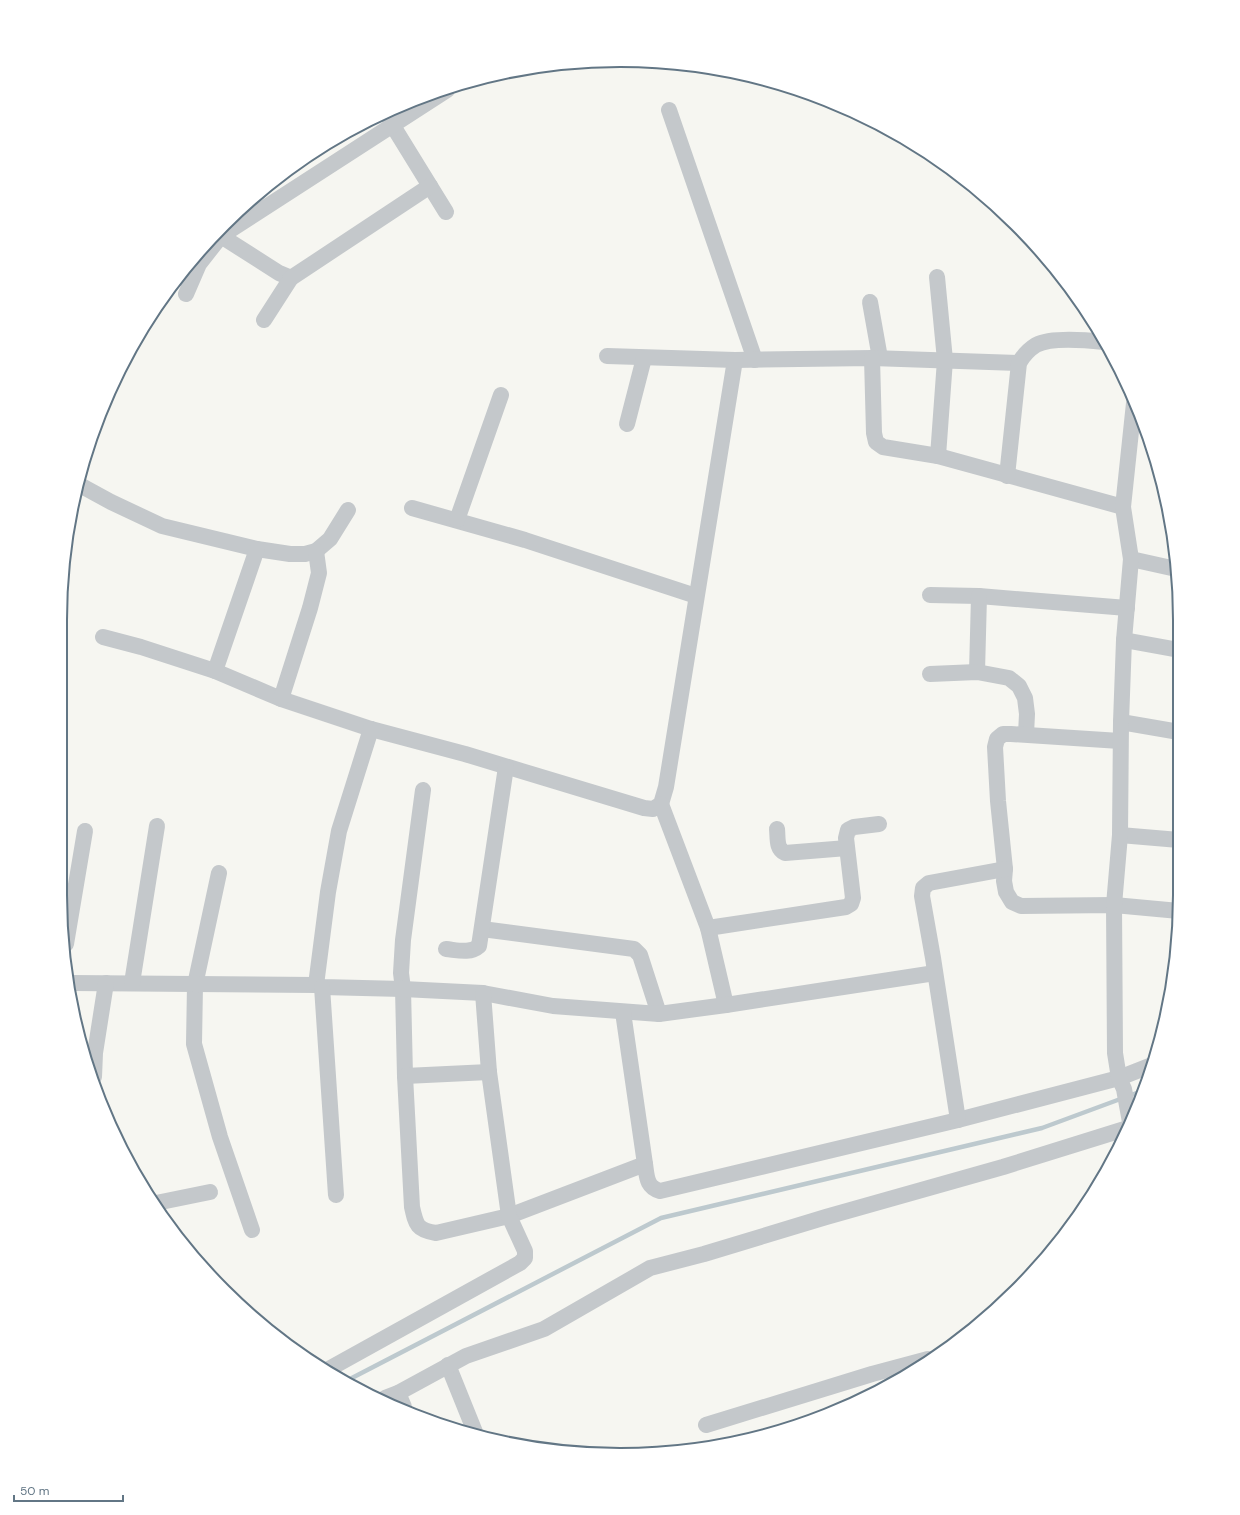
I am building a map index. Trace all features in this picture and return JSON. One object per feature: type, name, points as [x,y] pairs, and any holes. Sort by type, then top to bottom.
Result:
[{"type":"street","points":[[225,233],[390,119],[415,106]]},
{"type":"street","points":[[669,110],[755,360]]},
{"type":"street","points":[[390,119],[446,212]]},
{"type":"street","points":[[264,320],[291,278],[430,186]]},
{"type":"street","points":[[222,237],[279,273],[291,278]]},
{"type":"street","points":[[186,294],[199,264],[215,243]]},
{"type":"street","points":[[937,277],[945,360],[938,456]]},
{"type":"street","points":[[870,302],[876,358],[874,433],[876,442],[883,447],[938,456],[1124,507]]},
{"type":"street","points":[[1007,476],[1019,363],[1025,354],[1037,345],[1053,341],[1083,340],[1097,341]]},
{"type":"street","points":[[607,356],[734,360],[876,358],[1019,363]]},
{"type":"street","points":[[627,424],[644,358]]},
{"type":"street","points":[[103,637],[141,647],[215,671],[281,699],[371,730],[465,754],[644,808],[653,809],[660,804],[666,787],[734,360]]},
{"type":"street","points":[[457,520],[501,395]]},
{"type":"street","points":[[1127,1115],[1115,1052],[1114,905],[1120,835],[1120,741],[1124,640],[1131,559],[1124,507],[1133,413]]},
{"type":"street","points":[[84,487],[162,526],[256,549],[305,554],[316,551],[330,539],[348,510]]},
{"type":"street","points":[[412,508],[525,540],[696,596]]},
{"type":"street","points":[[215,671],[256,549]]},
{"type":"street","points":[[281,699],[310,608],[319,573],[316,551]]},
{"type":"street","points":[[1131,559],[1170,568]]},
{"type":"street","points":[[930,595],[979,596],[1127,608]]},
{"type":"street","points":[[977,672],[979,596]]},
{"type":"street","points":[[1124,640],[1173,649]]},
{"type":"street","points":[[930,674],[977,672],[1008,678],[1019,686],[1025,698],[1027,714],[1026,734]]},
{"type":"street","points":[[1121,722],[1173,731]]},
{"type":"street","points":[[336,1195],[319,986],[328,892],[339,831],[371,730]]},
{"type":"street","points":[[1120,741],[1026,734],[1003,734],[997,739],[995,747],[998,801],[1006,892],[1012,902],[1021,906],[1114,905],[1173,910]]},
{"type":"street","points":[[446,949],[469,951],[475,950],[479,946],[506,767]]},
{"type":"street","points":[[424,790],[403,940],[401,973],[403,989],[405,1076],[412,1208],[416,1224],[424,1231],[436,1233],[509,1216],[645,1164]]},
{"type":"street","points":[[660,804],[708,928],[726,1005]]},
{"type":"street","points":[[708,928],[846,907],[851,904],[853,898],[846,838],[848,830],[854,827],[879,824]]},
{"type":"street","points":[[132,983],[157,826]]},
{"type":"street","points":[[777,829],[778,847],[785,853],[847,848]]},
{"type":"street","points":[[68,932],[85,831]]},
{"type":"street","points":[[1120,835],[1173,839]]},
{"type":"street","points":[[958,1120],[922,896],[924,888],[929,883],[1005,869]]},
{"type":"street","points":[[219,873],[196,985],[194,1044],[220,1137],[252,1230]]},
{"type":"street","points":[[482,930],[634,949],[640,955],[659,1014]]},
{"type":"street","points":[[75,983],[319,986],[483,993],[553,1006],[659,1014],[935,973]]},
{"type":"street","points":[[90,1052],[106,983]]},
{"type":"street","points":[[332,1367],[520,1263],[525,1258],[525,1251],[509,1216],[488,1072],[483,993]]},
{"type":"street","points":[[623,1012],[649,1184],[653,1189],[660,1191],[1121,1083],[1145,1069]]},
{"type":"street","points":[[405,1076],[488,1072]]},
{"type":"street","points":[[396,1400],[448,1365],[466,1356],[544,1329],[650,1268],[704,1254],[826,1217],[1003,1167],[1123,1125]]},
{"type":"street","points":[[160,1202],[210,1192]]},
{"type":"street","points":[[706,1425],[872,1374],[915,1363]]},
{"type":"street","points":[[448,1365],[473,1428]]},
{"type":"waterway","points":[[351,1378],[661,1218],[1042,1128],[1136,1093]]}]
